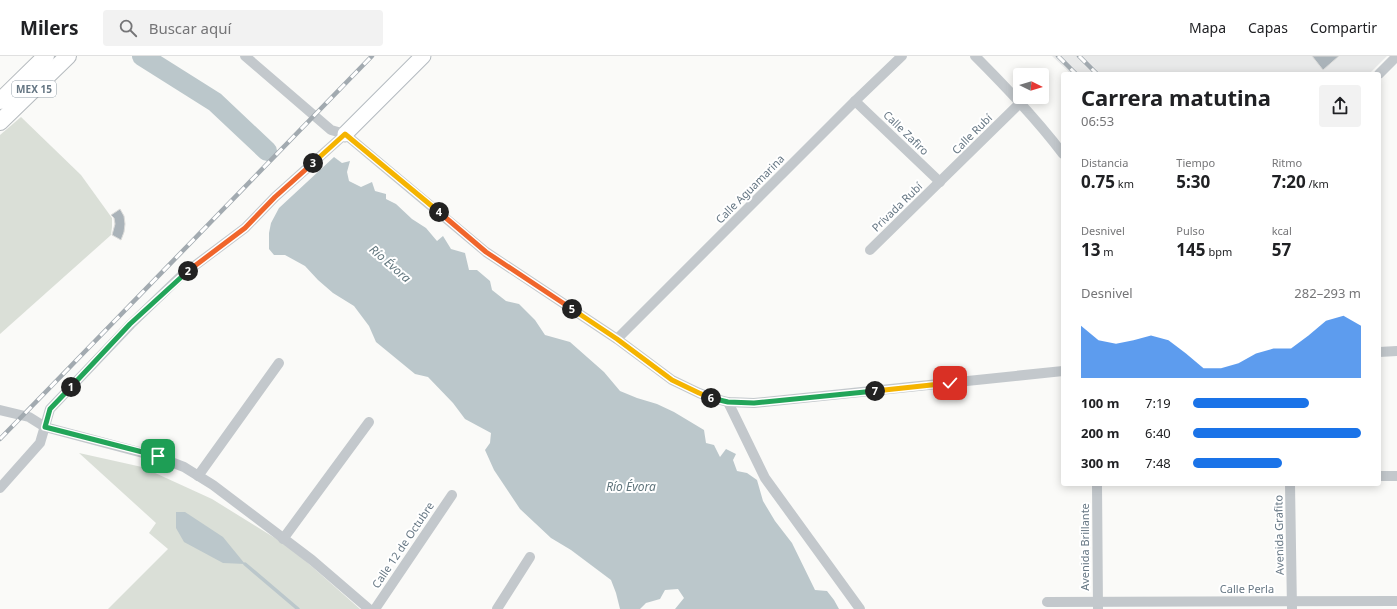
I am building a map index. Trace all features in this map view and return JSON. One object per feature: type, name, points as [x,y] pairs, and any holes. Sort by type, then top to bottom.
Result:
[{"type":"main road","name":"MEX 15","points":[[0,101],[46,56]]},
{"type":"main road","name":"MEX 15","points":[[0,122],[68,56]]},
{"type":"street","points":[[245,56],[331,130],[345,134],[486,252],[617,339],[672,380],[699,393],[728,402],[754,403],[1061,371]]},
{"type":"street","points":[[0,488],[40,443],[50,409],[130,324],[181,276],[245,228],[275,197],[345,134],[423,56]]},
{"type":"street","name":"Calle Aguamarina","points":[[617,339],[902,56]]},
{"type":"street","points":[[975,56],[1013,94]]},
{"type":"street","points":[[1381,72],[1397,56]]},
{"type":"street","name":"Calle Zafiro","points":[[855,101],[940,182]]},
{"type":"street","name":"Calle Rubí","points":[[940,182],[1019,104]]},
{"type":"street","points":[[1023,104],[1061,151]]},
{"type":"street","name":"Privada Rubí","points":[[870,250],[940,182]]},
{"type":"street","points":[[1381,352],[1397,351]]},
{"type":"street","points":[[198,476],[279,363]]},
{"type":"street","points":[[728,402],[765,478],[860,609]]},
{"type":"street","points":[[0,410],[29,417],[45,427],[158,456],[184,467],[312,560],[369,609]]},
{"type":"street","points":[[283,539],[369,422]]},
{"type":"street","points":[[1381,476],[1397,476]]},
{"type":"street","name":"Avenida Brillante","points":[[1097,486],[1098,606]]},
{"type":"street","name":"Avenida Grafito","points":[[1290,486],[1292,605]]},
{"type":"street","name":"Calle 12 de Octubre","points":[[375,609],[452,495]]},
{"type":"street","points":[[497,609],[530,557]]},
{"type":"street","name":"Calle Perla","points":[[1046,602],[1098,606],[1292,605],[1397,601]]},
{"type":"shaded area","points":[[1052,56],[1387,56],[1371,72],[1069,72]]},
{"type":"shaded area","points":[[21,117],[81,175],[112,218],[112,227],[111,235],[0,334],[0,135]]},
{"type":"shaded area","points":[[79,453],[142,467],[212,499],[291,548],[360,609],[108,609],[168,549],[149,533],[156,523]]},
{"type":"water","name":"Río Évora","points":[[334,157],[342,163],[350,161],[347,172],[349,181],[361,187],[372,182],[375,191],[386,194],[386,199],[396,204],[412,219],[426,228],[437,241],[443,236],[451,249],[465,253],[469,270],[477,270],[490,281],[492,290],[506,301],[519,304],[535,320],[545,335],[570,342],[604,372],[620,391],[657,404],[674,412],[704,430],[706,443],[714,445],[720,457],[726,449],[736,454],[733,460],[737,471],[747,473],[757,480],[763,501],[775,521],[792,543],[815,590],[827,591],[839,609],[675,609],[684,598],[678,589],[665,590],[660,599],[646,603],[640,609],[620,609],[611,580],[571,550],[551,538],[520,509],[494,470],[485,450],[490,443],[491,433],[465,419],[453,403],[428,377],[415,374],[376,342],[369,326],[354,306],[333,293],[305,266],[285,255],[274,255],[269,249],[269,233],[271,223],[279,208]]},
{"type":"water","points":[[176,512],[185,512],[223,537],[245,564],[223,563],[184,542],[176,528]]},
{"type":"building","points":[[1312,56],[1339,56],[1323,70]]},
{"type":"building","points":[[120,209],[124,216],[125,224],[121,240],[112,235],[115,224],[114,218],[111,215]]},
{"type":"waterway","name":"Río Évora","points":[[142,56],[215,102],[267,151]]},
{"type":"waterway","points":[[245,564],[298,609]]},
{"type":"railway","points":[[0,439],[372,56]]},
{"type":"railway","points":[[1058,56],[1074,72]]},
{"type":"railway","points":[[1079,56],[1095,72]]},
{"type":"route","points":[[158,456],[45,427],[50,409],[130,324],[181,276],[245,228],[275,197],[345,134],[486,252],[617,339],[672,380],[699,393],[728,402],[754,403],[950,383]]}]
